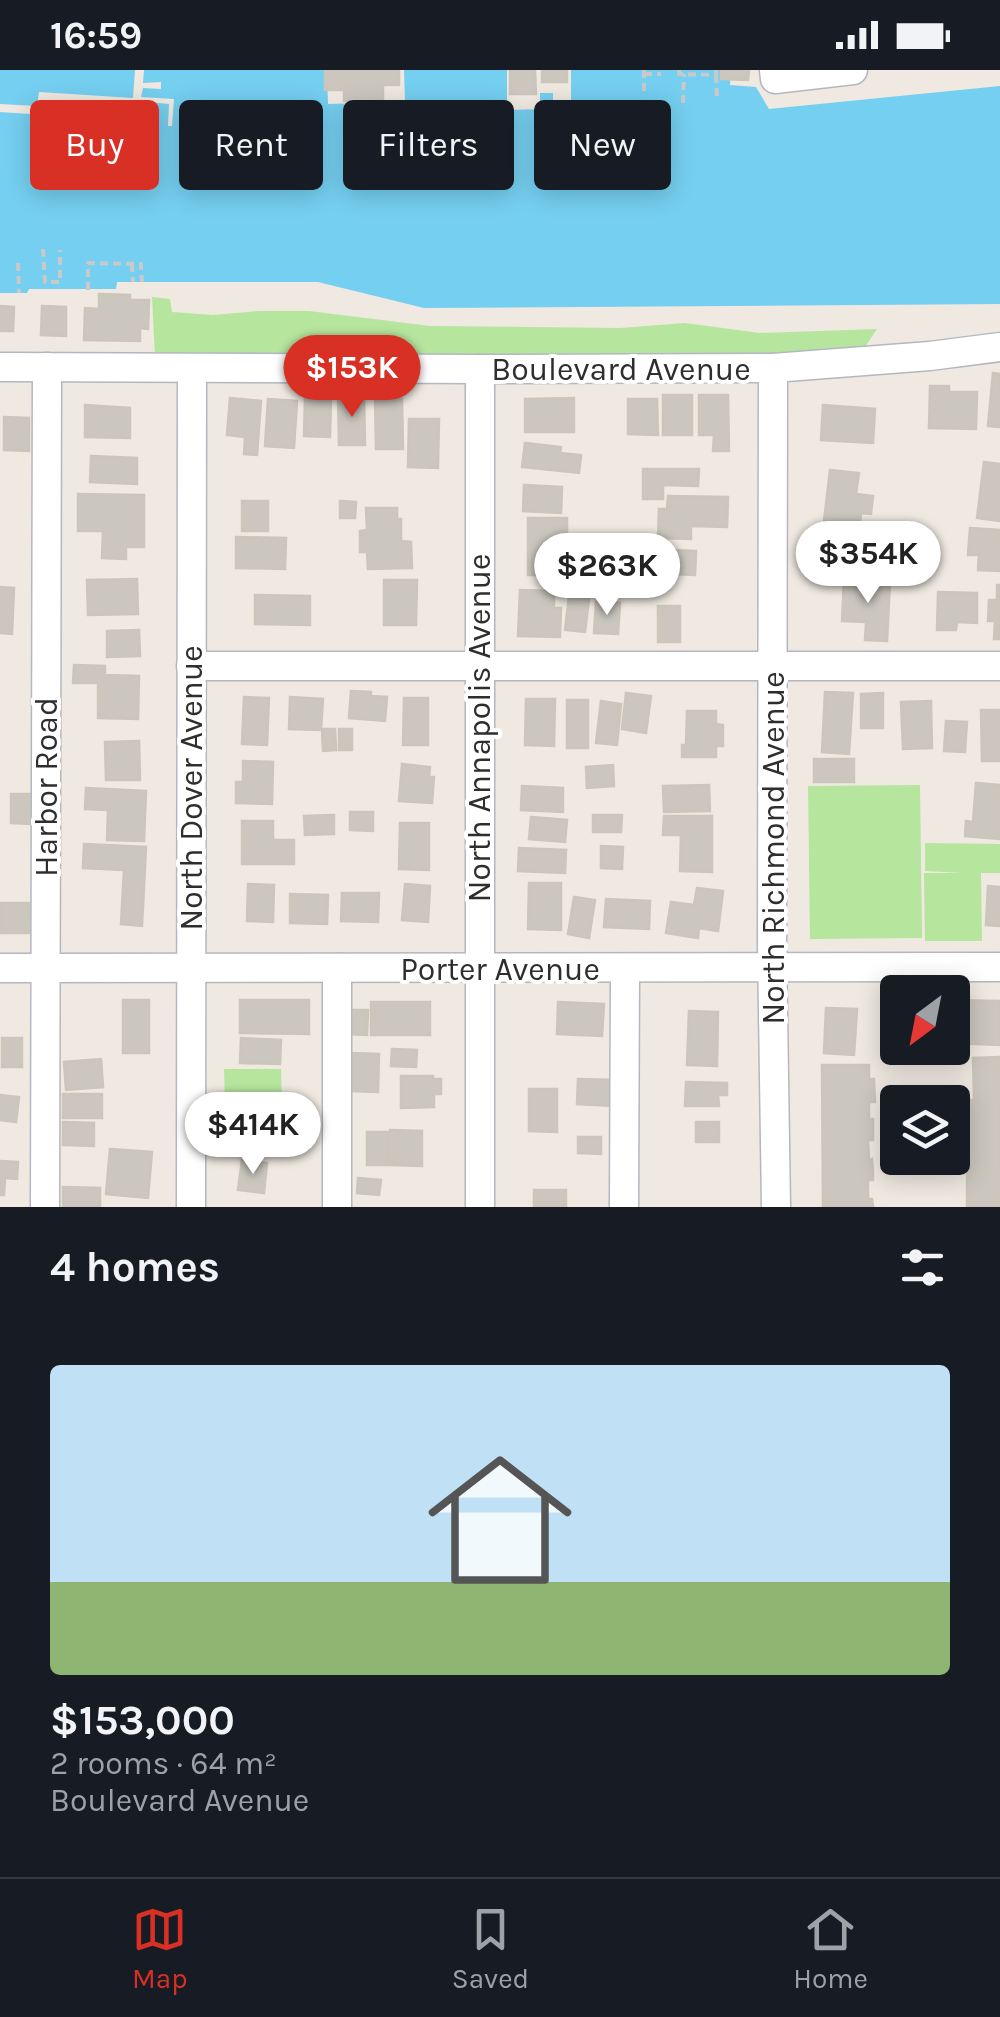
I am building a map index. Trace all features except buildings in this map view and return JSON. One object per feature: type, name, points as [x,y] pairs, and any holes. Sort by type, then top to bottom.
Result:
[{"type":"street","points":[[774,70],[774,79],[853,70]]},
{"type":"street","name":"Boulevard Avenue","points":[[0,367],[774,368],[1000,347]]},
{"type":"street","name":"Harbor Road","points":[[45,1207],[48,367]]},
{"type":"street","name":"North Richmond Avenue","points":[[774,368],[772,969],[776,1207]]},
{"type":"street","name":"North Dover Avenue","points":[[191,1207],[192,369]]},
{"type":"street","name":"North Annapolis Avenue","points":[[480,370],[480,1207]]},
{"type":"street","points":[[191,666],[1000,666]]},
{"type":"street","name":"Porter Avenue","points":[[0,968],[1000,967]]},
{"type":"street","points":[[337,968],[337,1207]]},
{"type":"street","points":[[624,969],[624,1207]]},
{"type":"path","points":[[644,95],[644,72],[661,74]]},
{"type":"path","points":[[682,103],[681,72],[716,72],[717,96]]},
{"type":"path","points":[[43,249],[45,282],[60,282],[60,250]]},
{"type":"path","points":[[18,263],[19,293]]},
{"type":"path","points":[[88,290],[88,263],[141,264],[142,282]]},
{"type":"path","points":[[132,264],[133,282]]},
{"type":"path","points":[[50,282],[50,289]]},
{"type":"green space","points":[[152,297],[170,299],[172,312],[213,315],[309,311],[430,326],[620,328],[685,323],[760,333],[877,329],[861,353],[155,356]]},
{"type":"green space","points":[[920,785],[922,938],[810,939],[808,786]]},
{"type":"green space","points":[[925,843],[1000,844],[1000,873],[981,873],[982,941],[925,941],[924,873],[963,873],[925,871]]},
{"type":"green space","points":[[224,1069],[281,1069],[282,1102],[225,1103]]},
{"type":"water","points":[[0,70],[327,70],[328,104],[343,104],[343,190],[514,190],[514,100],[405,100],[404,70],[731,70],[730,85],[756,87],[769,109],[1000,86],[1000,304],[424,308],[318,282],[117,282],[116,289],[0,293]]},
{"type":"pier","points":[[135,70],[144,70],[143,83],[161,82],[161,89],[143,88],[141,97],[174,99],[172,126],[168,126],[169,104],[159,100],[38,100],[39,92],[133,98]]},
{"type":"pier","points":[[507,70],[571,70],[571,100],[553,100],[553,93],[540,93],[540,100],[534,100],[534,109],[514,110],[514,100],[507,100]]},
{"type":"pier","points":[[0,104],[30,106],[30,114],[0,112]]}]
